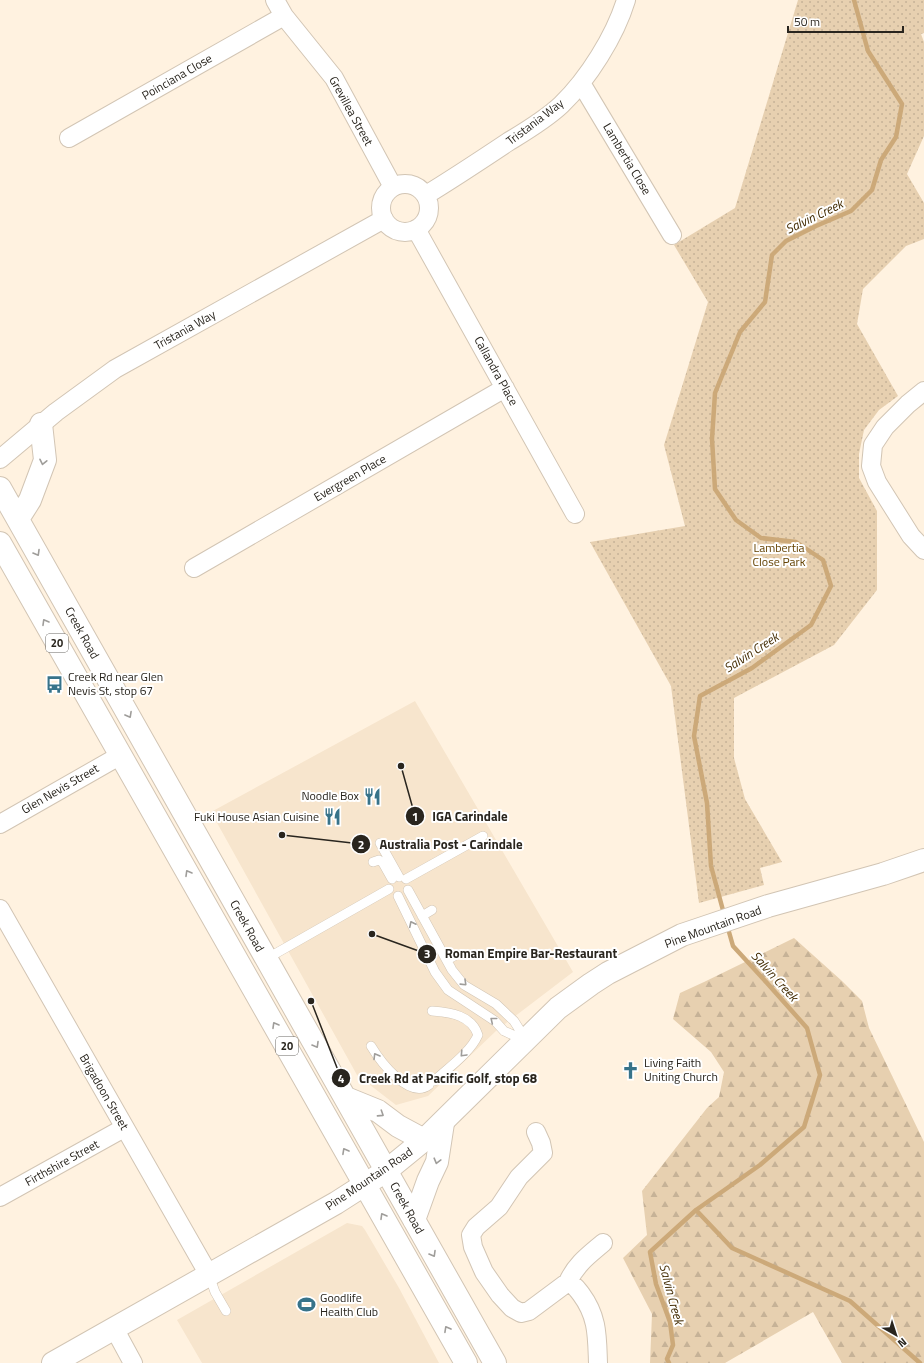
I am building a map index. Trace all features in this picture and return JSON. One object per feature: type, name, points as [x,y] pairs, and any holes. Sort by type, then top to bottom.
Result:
[{"type":"main road","points":[[18,520],[30,500],[45,460],[41,424]]},
{"type":"main road","name":"Creek Road","points":[[0,488],[495,1363]]},
{"type":"main road","name":"Creek Road","points":[[0,544],[466,1363]]},
{"type":"main road","name":"Pine Mountain Road","points":[[53,1363],[336,1203],[386,1171],[442,1123],[558,1008],[591,984],[621,966],[682,935],[768,906],[883,874],[924,860]]},
{"type":"main road","points":[[346,1098],[378,1111],[398,1126],[424,1140]]},
{"type":"main road","points":[[414,1220],[428,1181],[437,1162],[442,1123]]},
{"type":"street","name":"Grevillea Street","points":[[275,0],[284,16],[334,78],[393,187]]},
{"type":"street","name":"Tristania Way","points":[[426,195],[530,128],[560,106],[581,83],[603,51],[626,0]]},
{"type":"street","name":"Poinciana Close","points":[[69,138],[284,16]]},
{"type":"street","name":"Lambertia Close","points":[[581,83],[672,235]]},
{"type":"street","points":[[402,184],[411,184],[420,188],[426,195],[429,204],[428,214],[424,223],[416,229],[408,232],[398,230],[390,226],[384,219],[381,210],[382,201],[386,193],[393,187],[402,184]]},
{"type":"street","name":"Tristania Way","points":[[0,459],[71,400],[115,370],[384,219]]},
{"type":"street","name":"Callandra Place","points":[[416,229],[575,514]]},
{"type":"street","name":"Evergreen Place","points":[[194,568],[505,388]]},
{"type":"street","points":[[924,391],[908,404],[885,427],[873,445],[871,466],[878,482],[911,536],[924,550]]},
{"type":"street","name":"Glen Nevis Street","points":[[0,824],[121,755]]},
{"type":"street","name":"Brigadoon Street","points":[[0,909],[209,1275]]},
{"type":"street","name":"Firthshire Street","points":[[0,1197],[124,1128]]},
{"type":"street","points":[[536,1132],[541,1143],[543,1154],[519,1177],[499,1207],[476,1227],[471,1235],[473,1247],[484,1272],[500,1295],[512,1308],[521,1313],[530,1311],[568,1282],[573,1271],[579,1264],[604,1242]]},
{"type":"street","points":[[568,1282],[573,1284],[593,1314],[597,1335],[598,1363]]},
{"type":"street","points":[[114,1328],[133,1363]]},
{"type":"lane","points":[[399,878],[483,836]]},
{"type":"lane","points":[[380,843],[399,878]]},
{"type":"lane","points":[[373,862],[379,860],[399,878]]},
{"type":"lane","points":[[266,960],[390,889]]},
{"type":"lane","points":[[408,890],[452,970],[464,986],[496,1004],[514,1021],[526,1040]]},
{"type":"lane","points":[[398,896],[436,972],[448,990],[495,1021],[504,1031],[526,1040]]},
{"type":"lane","points":[[422,916],[432,910]]},
{"type":"lane","points":[[447,960],[456,955]]},
{"type":"lane","points":[[370,1046],[379,1061],[402,1082],[411,1088],[424,1089],[457,1061],[476,1041],[478,1036],[476,1028],[466,1018],[446,1011],[432,1011]]},
{"type":"lane","points":[[209,1275],[215,1292],[226,1311]]},
{"type":"shaded area","points":[[415,701],[573,972],[497,1030],[428,1096],[396,1105],[357,1075],[211,812]]},
{"type":"shaded area","points":[[347,1223],[362,1226],[365,1230],[399,1288],[439,1363],[202,1363],[177,1320]]},
{"type":"green space","name":"Lambertia Close Park","points":[[798,0],[924,0],[924,33],[921,34],[924,42],[924,136],[907,174],[924,203],[924,239],[906,246],[863,289],[857,324],[898,396],[879,410],[864,430],[859,454],[859,478],[877,511],[877,590],[834,645],[734,698],[734,758],[745,799],[782,862],[760,868],[764,885],[699,903],[671,686],[590,542],[685,526],[664,445],[708,302],[674,245],[735,208]]},
{"type":"green space","points":[[794,938],[862,1001],[869,1028],[924,1142],[924,1363],[842,1363],[813,1312],[725,1363],[650,1363],[652,1314],[623,1258],[647,1235],[642,1191],[707,1108],[719,1097],[724,1072],[711,1052],[673,1019],[680,993]]},
{"type":"waterway","name":"Salvin Creek","points":[[724,914],[711,866],[707,803],[694,736],[700,696],[752,668],[811,625],[831,586],[823,560],[796,542],[761,538],[736,520],[715,489],[712,439],[715,393],[740,332],[765,302],[772,255],[786,241],[851,211],[872,190],[881,160],[896,137],[902,104],[868,51],[854,0]]},
{"type":"waterway","name":"Salvin Creek","points":[[669,1363],[667,1359],[673,1345],[670,1322],[656,1284],[650,1252],[696,1210],[760,1165],[804,1127],[820,1075],[807,1028],[733,946],[727,925]]},
{"type":"waterway","points":[[696,1210],[732,1248],[850,1301],[920,1363]]},
{"type":"place","name":"Creek Rd near Glen Nevis St, stop 67","points":[[55,684]]},
{"type":"place","name":"IGA Carindale","points":[[401,766]]},
{"type":"place","name":"Noodle Box","points":[[372,796]]},
{"type":"place","name":"Fuki House Asian Cuisine","points":[[332,817]]},
{"type":"place","name":"Australia Post - Carindale","points":[[282,835]]},
{"type":"place","name":"Roman Empire Bar-Restaurant","points":[[372,934]]},
{"type":"place","name":"Creek Rd at Pacific Golf, stop 68","points":[[311,1001]]},
{"type":"place","name":"Living Faith Uniting Church","points":[[631,1070]]},
{"type":"place","name":"Goodlife Health Club","points":[[307,1305]]}]
